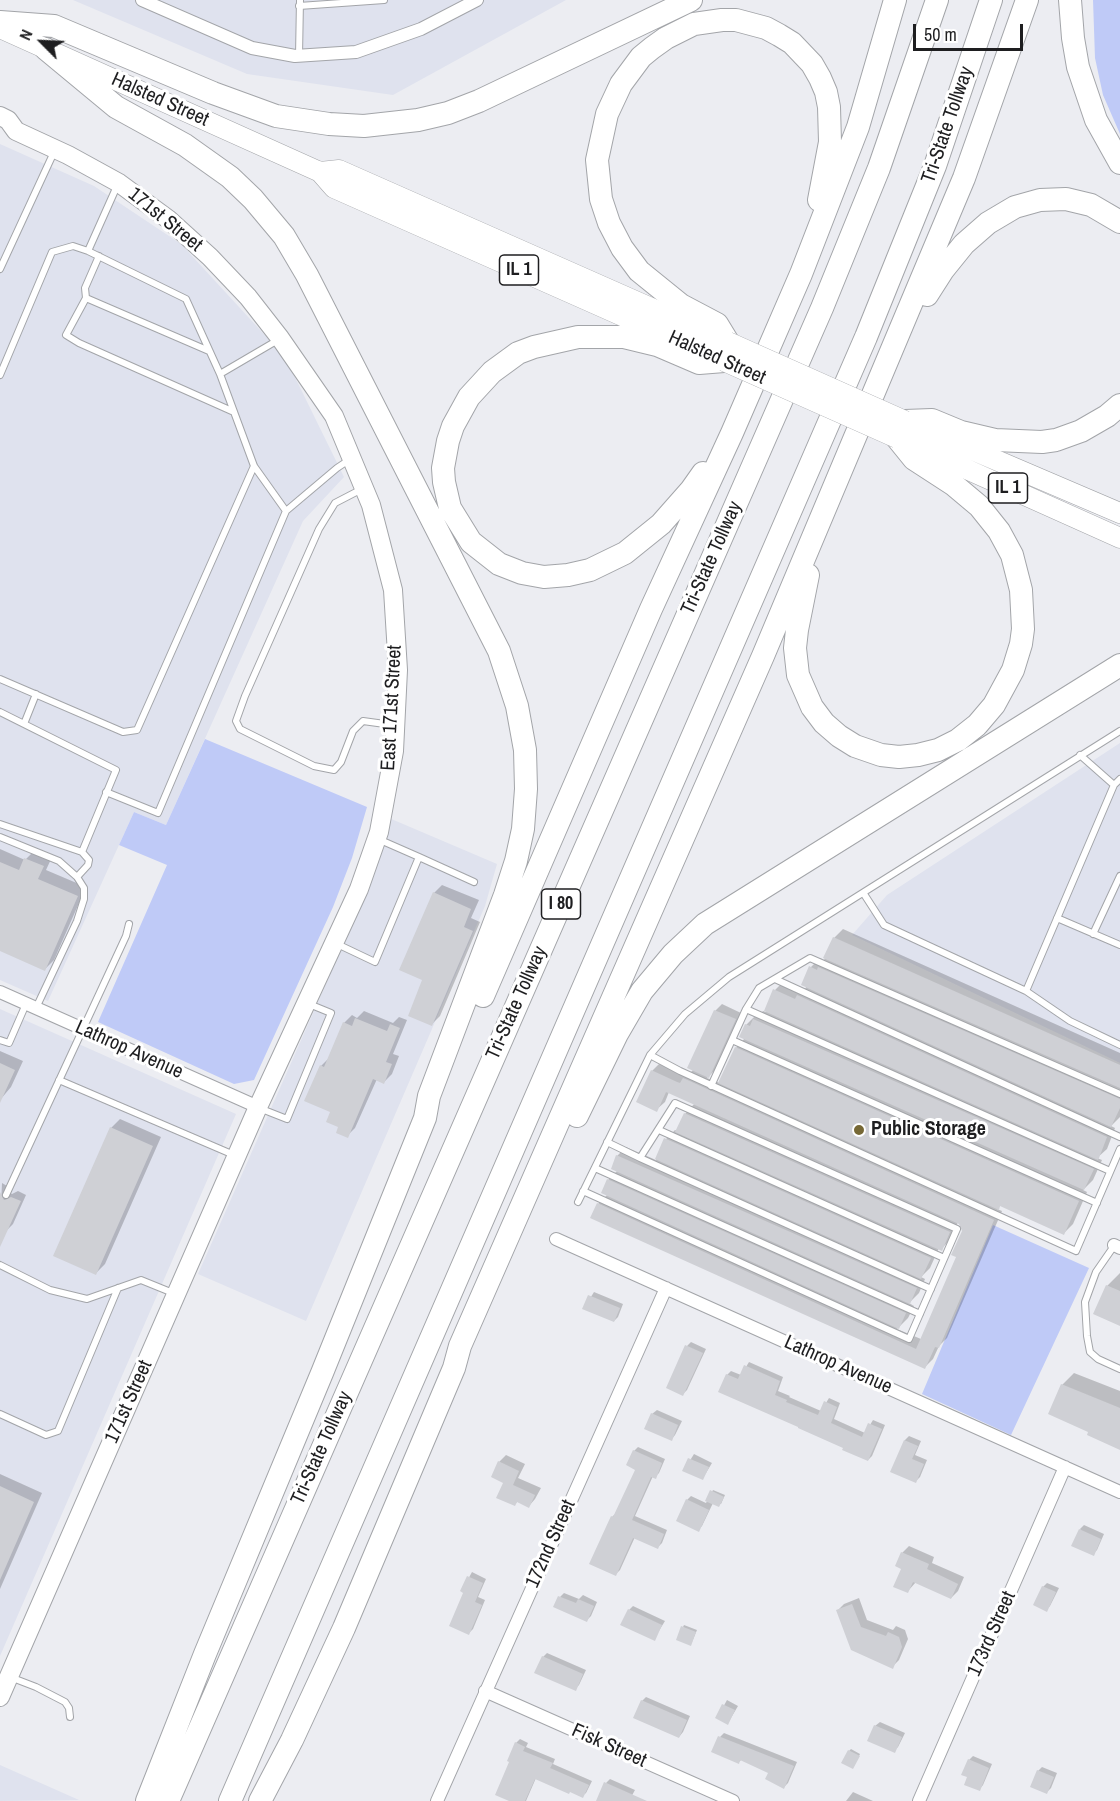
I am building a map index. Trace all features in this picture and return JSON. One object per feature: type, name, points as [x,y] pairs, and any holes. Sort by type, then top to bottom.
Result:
[{"type":"highway","points":[[0,22],[54,26],[223,97],[276,116],[313,123],[364,126],[418,120],[448,113],[479,101],[691,0]]},
{"type":"highway","points":[[425,1118],[439,1099],[641,630],[801,274],[858,127],[895,0]]},
{"type":"highway","name":"Tri-State Tollway","points":[[168,1801],[826,298],[879,168],[936,0]]},
{"type":"highway","name":"Tri-State Tollway","points":[[230,1801],[875,316],[935,166],[991,0]]},
{"type":"highway","points":[[260,1801],[292,1740],[344,1628],[454,1368],[460,1346],[763,656],[964,178],[1027,0]]},
{"type":"highway","points":[[1070,0],[1078,67],[1096,120],[1120,163]]},
{"type":"highway","points":[[739,416],[725,430],[708,464],[691,490],[662,524],[626,553],[602,566],[578,573],[544,577],[522,573],[499,564],[480,550],[463,532],[450,508],[444,475],[445,455],[450,434],[460,411],[480,383],[518,353],[560,340],[609,336],[641,340],[699,363],[726,352],[717,324],[681,305],[639,271],[622,248],[609,224],[599,186],[597,160],[599,144],[607,114],[621,84],[641,57],[659,43],[694,24],[722,20],[750,23],[766,28],[792,43],[812,64],[820,78],[829,107],[830,142],[819,201],[807,240],[801,274]]},
{"type":"highway","points":[[46,49],[116,107],[185,145],[216,166],[253,199],[284,236],[307,275],[499,651],[517,706],[525,750],[525,809],[520,845],[505,896],[429,1096],[425,1118],[322,1373],[200,1664],[147,1801]]},
{"type":"highway","points":[[884,365],[899,349],[924,300],[953,256],[976,232],[1001,214],[1027,202],[1066,199],[1091,205],[1120,222]]},
{"type":"highway","points":[[841,467],[835,497],[808,575],[800,611],[795,648],[802,688],[824,723],[838,736],[855,746],[880,755],[899,757],[918,755],[938,750],[958,740],[977,725],[994,705],[1013,670],[1021,644],[1023,615],[1021,590],[1012,555],[990,519],[979,506],[954,485],[914,459],[901,429],[932,420],[961,432],[995,440],[1042,442],[1056,440],[1081,431],[1107,416],[1120,405]]},
{"type":"highway","points":[[454,1368],[468,1349],[617,1034],[642,991],[673,954],[718,915],[1120,665]]},
{"type":"main road","name":"Halsted Street","points":[[0,28],[320,172],[334,188],[726,352],[901,429],[1120,538]]},
{"type":"main road","name":"Halsted Street","points":[[901,429],[1120,513]]},
{"type":"street","points":[[142,0],[252,48],[299,56],[356,52],[421,29],[477,0]]},
{"type":"street","name":"171st Street","points":[[0,116],[8,120],[8,134],[55,149],[119,183],[168,219],[210,257],[248,297],[283,342]]},
{"type":"street","name":"East 171st Street","points":[[258,1107],[359,889],[376,838],[394,751],[398,670],[393,590],[371,505],[334,416],[283,342]]},
{"type":"street","name":"Lathrop Avenue","points":[[0,992],[258,1107]]},
{"type":"street","name":"171st Street","points":[[0,1697],[10,1668],[258,1107]]},
{"type":"street","name":"Lathrop Avenue","points":[[556,1239],[1120,1492]]},
{"type":"street","name":"172nd Street","points":[[437,1801],[666,1288]]},
{"type":"street","name":"173rd Street","points":[[919,1801],[1065,1467]]},
{"type":"street","name":"Fisk Street","points":[[485,1691],[733,1801]]},
{"type":"lane","points":[[299,56],[299,3],[384,0]]},
{"type":"lane","points":[[0,269],[55,149]]},
{"type":"lane","points":[[88,251],[119,183]]},
{"type":"lane","points":[[0,375],[52,252],[73,246],[99,256],[186,299],[220,374],[254,466],[286,511]]},
{"type":"lane","points":[[99,256],[85,288],[86,297],[66,335],[78,343],[234,412]]},
{"type":"lane","points":[[86,297],[210,352]]},
{"type":"lane","points":[[220,374],[283,342]]},
{"type":"lane","points":[[106,792],[158,813],[286,511],[337,468],[352,459]]},
{"type":"lane","points":[[0,679],[123,732],[137,730],[254,466]]},
{"type":"lane","points":[[364,488],[335,503],[319,529],[236,721],[240,729],[251,735],[314,766],[334,770],[341,762],[353,731],[363,721],[395,726]]},
{"type":"lane","points":[[24,724],[36,694]]},
{"type":"lane","points":[[0,712],[116,770],[82,852]]},
{"type":"lane","points":[[578,1202],[650,1055],[685,1014],[729,977],[1120,731]]},
{"type":"lane","points":[[1080,755],[1114,785]]},
{"type":"lane","points":[[1026,991],[1114,785],[1120,779]]},
{"type":"lane","points":[[0,824],[82,852],[89,860],[88,865],[78,876]]},
{"type":"lane","points":[[0,837],[59,861],[78,876],[84,888],[84,899],[77,921],[31,1006],[9,1043],[0,1040]]},
{"type":"lane","points":[[376,838],[474,882]]},
{"type":"lane","points":[[334,943],[375,962],[419,857]]},
{"type":"lane","points":[[1093,934],[1120,876]]},
{"type":"lane","points":[[864,894],[884,925],[1026,991],[1070,1021],[1120,1045]]},
{"type":"lane","points":[[1057,918],[1120,945]]},
{"type":"lane","points":[[6,1195],[126,936],[129,924]]},
{"type":"lane","points":[[711,1086],[746,1009],[759,988],[810,958],[1120,1094]]},
{"type":"lane","points":[[775,980],[1120,1137]]},
{"type":"lane","points":[[258,1107],[287,1119],[331,1013],[307,1002]]},
{"type":"lane","points":[[746,1009],[1110,1171]]},
{"type":"lane","points":[[732,1040],[1097,1203]]},
{"type":"lane","points":[[650,1055],[711,1086],[1076,1251],[1120,1149]]},
{"type":"lane","points":[[59,1080],[237,1156]]},
{"type":"lane","points":[[583,1191],[909,1339],[957,1229],[675,1103],[640,1158]]},
{"type":"lane","points":[[659,1130],[944,1258]]},
{"type":"lane","points":[[607,1142],[931,1289]]},
{"type":"lane","points":[[595,1167],[920,1314]]},
{"type":"lane","points":[[1117,1247],[1096,1272],[1085,1302],[1090,1352],[1098,1359],[1120,1369]]},
{"type":"lane","points":[[0,1265],[50,1290],[87,1299],[141,1280],[176,1295]]},
{"type":"lane","points":[[0,1414],[46,1435],[58,1431],[118,1288]]},
{"type":"lane","points":[[10,1668],[36,1687],[65,1702],[69,1708],[70,1717]]},
{"type":"shaded area","points":[[73,0],[566,0],[393,95],[247,74]]},
{"type":"shaded area","points":[[1093,0],[1120,0],[1120,134],[1103,95],[1095,58]]},
{"type":"shaded area","points":[[0,144],[94,186],[181,244],[285,357],[344,477],[303,521],[166,825],[134,812],[48,1001],[0,980]]},
{"type":"shaded area","points":[[205,739],[367,807],[352,858],[333,907],[254,1080],[234,1084],[98,1022],[167,865],[119,845],[134,812],[166,825]]},
{"type":"shaded area","points":[[1120,743],[1120,1063],[852,935],[887,895]]},
{"type":"shaded area","points":[[389,818],[497,864],[485,906],[306,1321],[198,1274],[373,877]]},
{"type":"shaded area","points":[[0,1009],[236,1114],[0,1656]]},
{"type":"shaded area","points":[[993,1225],[1089,1268],[1011,1435],[922,1394]]},
{"type":"shaded area","points":[[0,1765],[79,1800],[0,1801]]},
{"type":"building","points":[[24,858],[44,866],[38,879],[78,896],[45,971],[0,951],[0,862],[19,870]]},
{"type":"building","points":[[433,892],[471,909],[464,927],[473,931],[432,1026],[408,1016],[422,980],[399,970]]},
{"type":"building","points":[[833,937],[1120,1065],[1120,1088],[823,958]]},
{"type":"building","points":[[809,966],[817,970],[818,967],[1120,1099],[1120,1108],[1111,1127],[801,985]]},
{"type":"building","points":[[773,989],[795,999],[797,995],[1107,1137],[1098,1160],[764,1011]]},
{"type":"building","points":[[714,1010],[736,1019],[709,1078],[687,1068]]},
{"type":"building","points":[[355,1018],[387,1031],[390,1024],[400,1028],[386,1062],[392,1064],[384,1084],[373,1079],[348,1138],[336,1133],[338,1127],[326,1122],[330,1112],[304,1101],[320,1065],[324,1067],[343,1022],[352,1026]]},
{"type":"building","points":[[753,1019],[1094,1169],[1084,1190],[739,1037],[745,1024],[750,1026]]},
{"type":"building","points":[[735,1047],[1079,1201],[1064,1235],[1000,1206],[999,1210],[718,1083]]},
{"type":"building","points":[[0,1063],[15,1070],[0,1103]]},
{"type":"building","points":[[651,1070],[680,1083],[683,1078],[994,1220],[939,1348],[935,1347],[925,1369],[590,1218],[597,1203],[916,1349],[956,1257],[951,1255],[962,1231],[959,1224],[666,1092],[657,1112],[636,1102]]},
{"type":"building","points":[[684,1113],[950,1232],[942,1251],[675,1132]]},
{"type":"building","points":[[110,1127],[153,1146],[96,1275],[53,1256]]},
{"type":"building","points":[[664,1138],[931,1258],[921,1279],[655,1159]]},
{"type":"building","points":[[616,1155],[917,1288],[910,1304],[611,1169]]},
{"type":"building","points":[[607,1179],[906,1313],[899,1329],[601,1193]]},
{"type":"building","points":[[0,1192],[4,1200],[11,1197],[21,1201],[0,1247]]},
{"type":"building","points":[[1106,1285],[1120,1291],[1120,1326],[1093,1314]]},
{"type":"building","points":[[588,1295],[620,1308],[614,1322],[582,1309]]},
{"type":"building","points":[[685,1345],[703,1353],[683,1396],[666,1388]]},
{"type":"building","points":[[744,1365],[780,1381],[775,1395],[787,1400],[786,1402],[818,1415],[824,1401],[837,1407],[831,1423],[862,1437],[868,1423],[882,1429],[868,1461],[718,1392],[726,1374],[738,1379]]},
{"type":"building","points":[[1061,1384],[1120,1408],[1120,1450],[1048,1414]]},
{"type":"building","points":[[651,1413],[678,1425],[672,1441],[644,1429]]},
{"type":"building","points":[[904,1440],[918,1446],[912,1459],[924,1464],[916,1483],[890,1472]]},
{"type":"building","points":[[633,1450],[662,1463],[656,1479],[651,1477],[632,1520],[664,1534],[658,1549],[633,1538],[616,1576],[589,1564],[635,1470],[626,1465]]},
{"type":"building","points":[[688,1458],[709,1467],[703,1480],[682,1471]]},
{"type":"building","points":[[498,1461],[519,1471],[513,1485],[535,1495],[529,1508],[517,1502],[515,1506],[496,1498],[503,1483],[491,1477]]},
{"type":"building","points":[[0,1486],[34,1502],[0,1580]]},
{"type":"building","points":[[710,1490],[724,1497],[719,1507],[705,1501]]},
{"type":"building","points":[[686,1499],[709,1510],[699,1532],[676,1521]]},
{"type":"building","points":[[1079,1529],[1101,1539],[1094,1556],[1071,1546]]},
{"type":"building","points":[[901,1552],[929,1564],[927,1569],[958,1584],[951,1599],[913,1582],[908,1593],[893,1587],[901,1569],[895,1566]]},
{"type":"building","points":[[467,1576],[483,1583],[475,1602],[482,1605],[469,1635],[449,1626],[463,1593],[460,1591]]},
{"type":"building","points":[[1042,1586],[1056,1592],[1047,1612],[1033,1605]]},
{"type":"building","points":[[558,1596],[576,1603],[578,1599],[594,1606],[587,1622],[553,1607]]},
{"type":"building","points":[[852,1604],[861,1627],[886,1636],[888,1632],[899,1637],[902,1647],[893,1669],[851,1650],[836,1610]]},
{"type":"building","points":[[628,1609],[662,1625],[655,1641],[620,1625]]},
{"type":"building","points":[[681,1626],[696,1632],[691,1646],[676,1640]]},
{"type":"building","points":[[542,1656],[583,1674],[576,1691],[534,1673]]},
{"type":"building","points":[[641,1700],[687,1720],[679,1738],[633,1718]]},
{"type":"building","points":[[722,1704],[735,1710],[728,1725],[715,1718]]},
{"type":"building","points":[[874,1725],[902,1737],[895,1753],[867,1741]]},
{"type":"building","points":[[718,1736],[794,1766],[784,1789],[765,1779],[768,1773],[740,1760],[739,1764],[711,1752]]},
{"type":"building","points":[[515,1742],[525,1747],[523,1751],[553,1763],[550,1768],[589,1785],[583,1798],[535,1779],[525,1801],[509,1801],[495,1795]]},
{"type":"building","points":[[848,1750],[860,1756],[853,1769],[841,1763]]},
{"type":"building","points":[[968,1759],[989,1768],[980,1791],[964,1785],[967,1777],[961,1775]]},
{"type":"building","points":[[1037,1770],[1054,1777],[1047,1794],[1030,1787]]},
{"type":"building","points":[[604,1782],[647,1801],[596,1801]]},
{"type":"place","name":"Public Storage","points":[[859,1130]]}]
